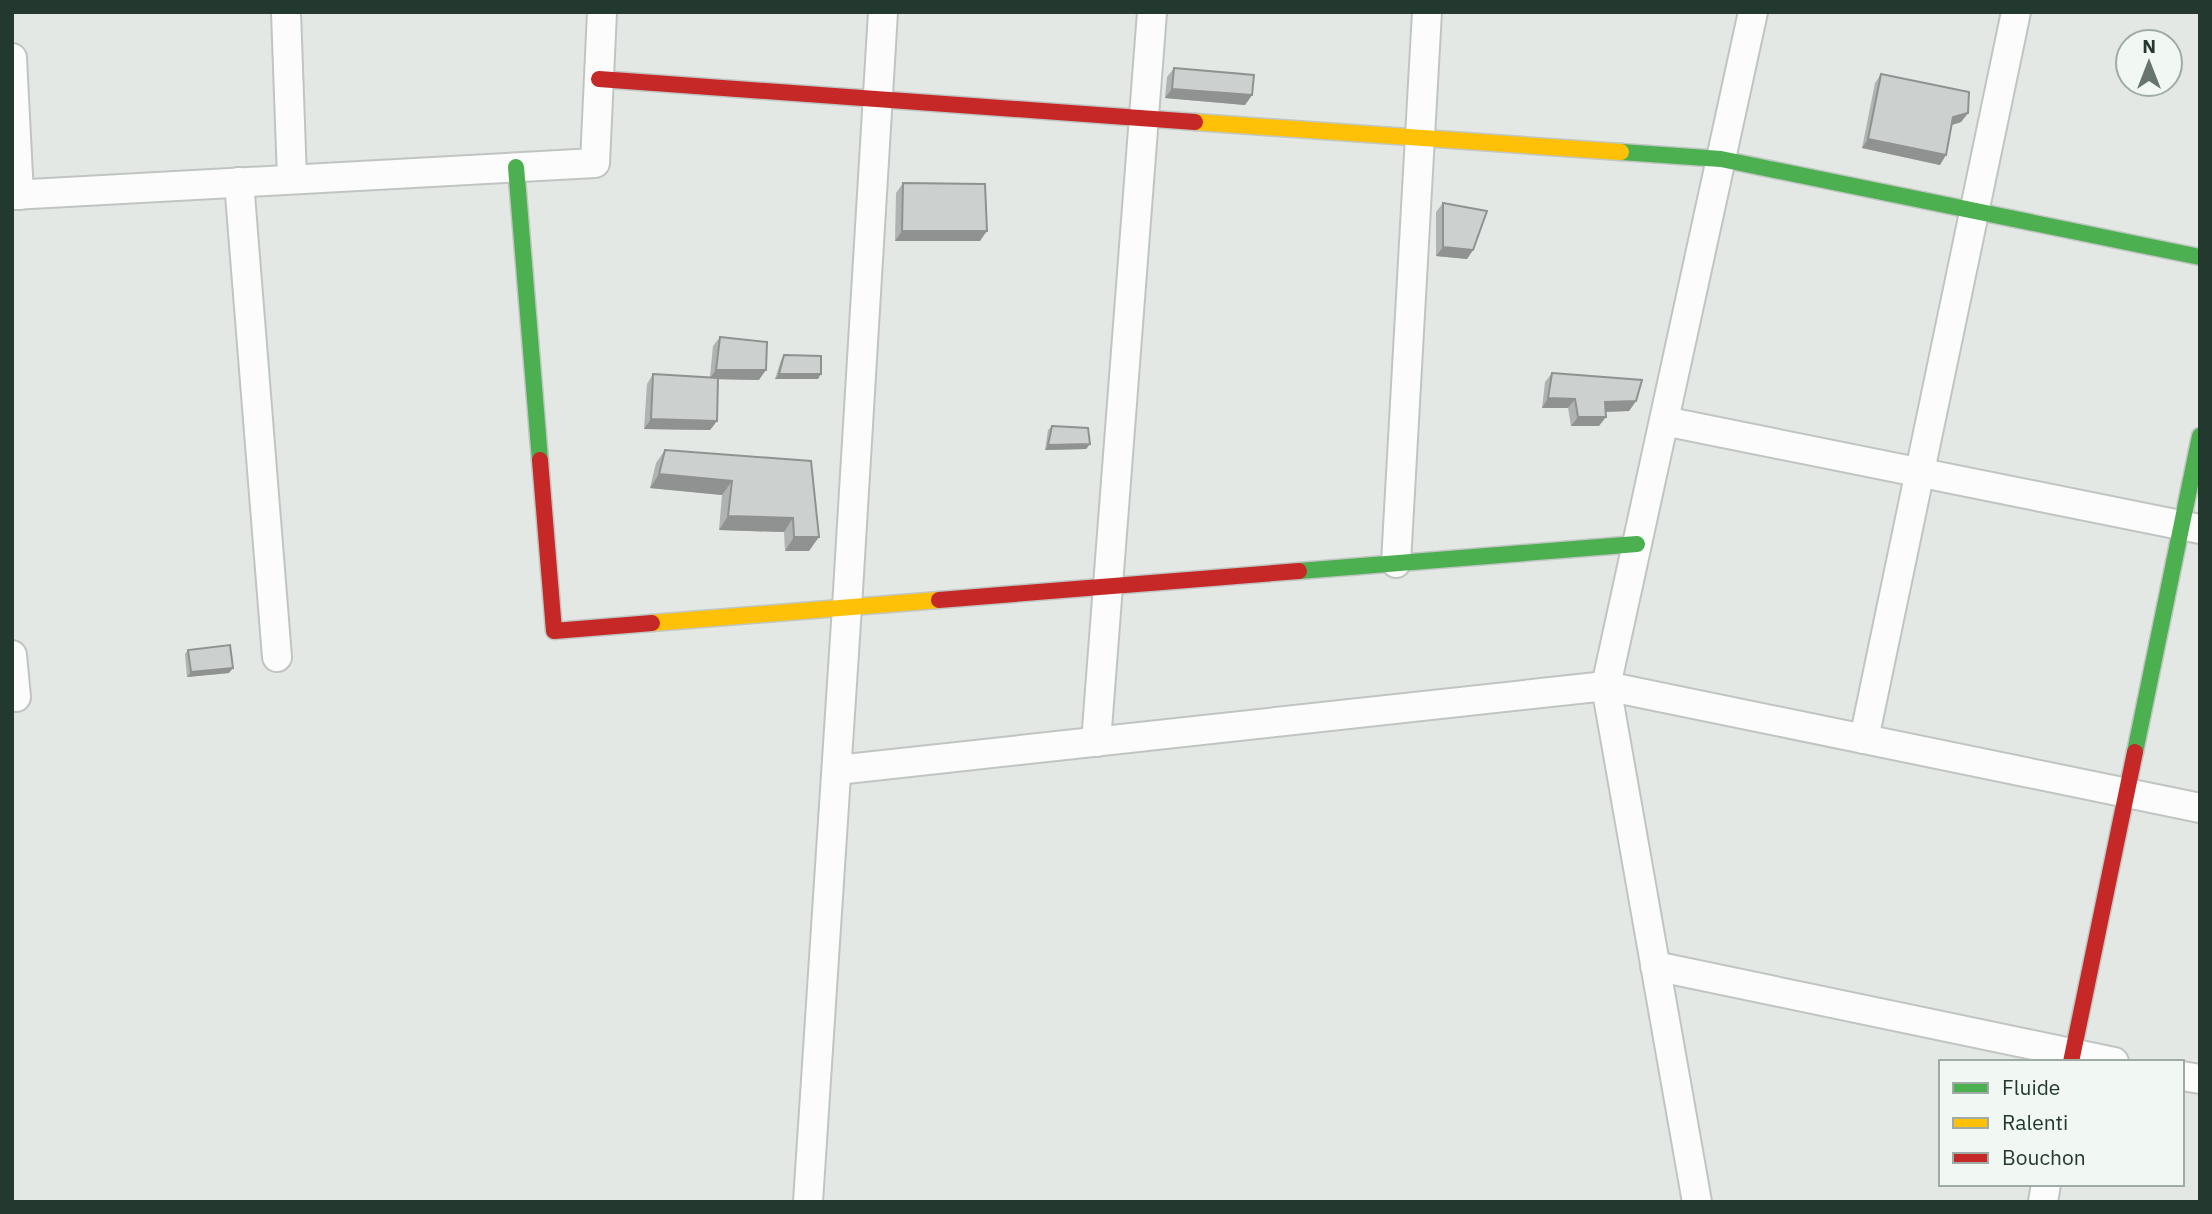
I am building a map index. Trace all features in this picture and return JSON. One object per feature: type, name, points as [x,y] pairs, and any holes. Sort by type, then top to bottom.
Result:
[{"type":"street","points":[[286,12],[292,179]]},
{"type":"street","points":[[12,58],[16,195],[595,163],[602,12]]},
{"type":"street","points":[[808,1202],[883,12]]},
{"type":"street","points":[[1096,742],[1152,12]]},
{"type":"street","points":[[1396,563],[1427,12]]},
{"type":"street","points":[[1697,1202],[1606,686],[1753,12]]},
{"type":"street","points":[[1864,739],[2016,12]]},
{"type":"street","points":[[599,79],[1721,159],[2200,257]]},
{"type":"street","points":[[516,167],[554,631],[1637,544]]},
{"type":"street","points":[[239,182],[277,657]]},
{"type":"street","points":[[1664,421],[2191,527]]},
{"type":"street","points":[[2072,1057],[2127,793],[2191,527],[2200,436]]},
{"type":"street","points":[[12,655],[16,697]]},
{"type":"street","points":[[837,770],[1606,686],[2200,808]]},
{"type":"street","points":[[1655,966],[2072,1057],[2097,1060]]},
{"type":"building","points":[[1174,68],[1254,75],[1252,95],[1172,89]]},
{"type":"building","points":[[1881,74],[1969,92],[1968,113],[1953,117],[1946,155],[1868,139]]},
{"type":"building","points":[[903,183],[985,184],[987,231],[902,231]]},
{"type":"building","points":[[1443,203],[1487,211],[1473,250],[1443,247]]},
{"type":"building","points":[[720,337],[767,342],[766,370],[716,370]]},
{"type":"building","points":[[784,355],[821,356],[821,374],[779,374]]},
{"type":"building","points":[[1552,373],[1642,380],[1636,401],[1605,402],[1606,417],[1578,417],[1575,399],[1548,398]]},
{"type":"building","points":[[653,374],[718,378],[717,421],[651,419]]},
{"type":"building","points":[[1052,426],[1088,428],[1090,444],[1048,445]]},
{"type":"building","points":[[665,450],[811,461],[819,537],[794,537],[793,518],[728,516],[732,481],[659,474]]},
{"type":"building","points":[[230,645],[233,668],[191,672],[188,650]]},
{"type":"traffic: fast","points":[[1621,152],[1721,159],[2200,257]]},
{"type":"traffic: fast","points":[[516,167],[540,460]]},
{"type":"traffic: fast","points":[[2135,752],[2200,436]]},
{"type":"traffic: fast","points":[[1299,571],[1637,544]]},
{"type":"traffic: slow","points":[[1195,122],[1621,152]]},
{"type":"traffic: slow","points":[[652,623],[939,600]]},
{"type":"traffic: jam","points":[[599,79],[1195,122]]},
{"type":"traffic: jam","points":[[540,460],[554,631],[652,623]]},
{"type":"traffic: jam","points":[[939,600],[1299,571]]},
{"type":"traffic: jam","points":[[2071,1060],[2135,752]]}]
